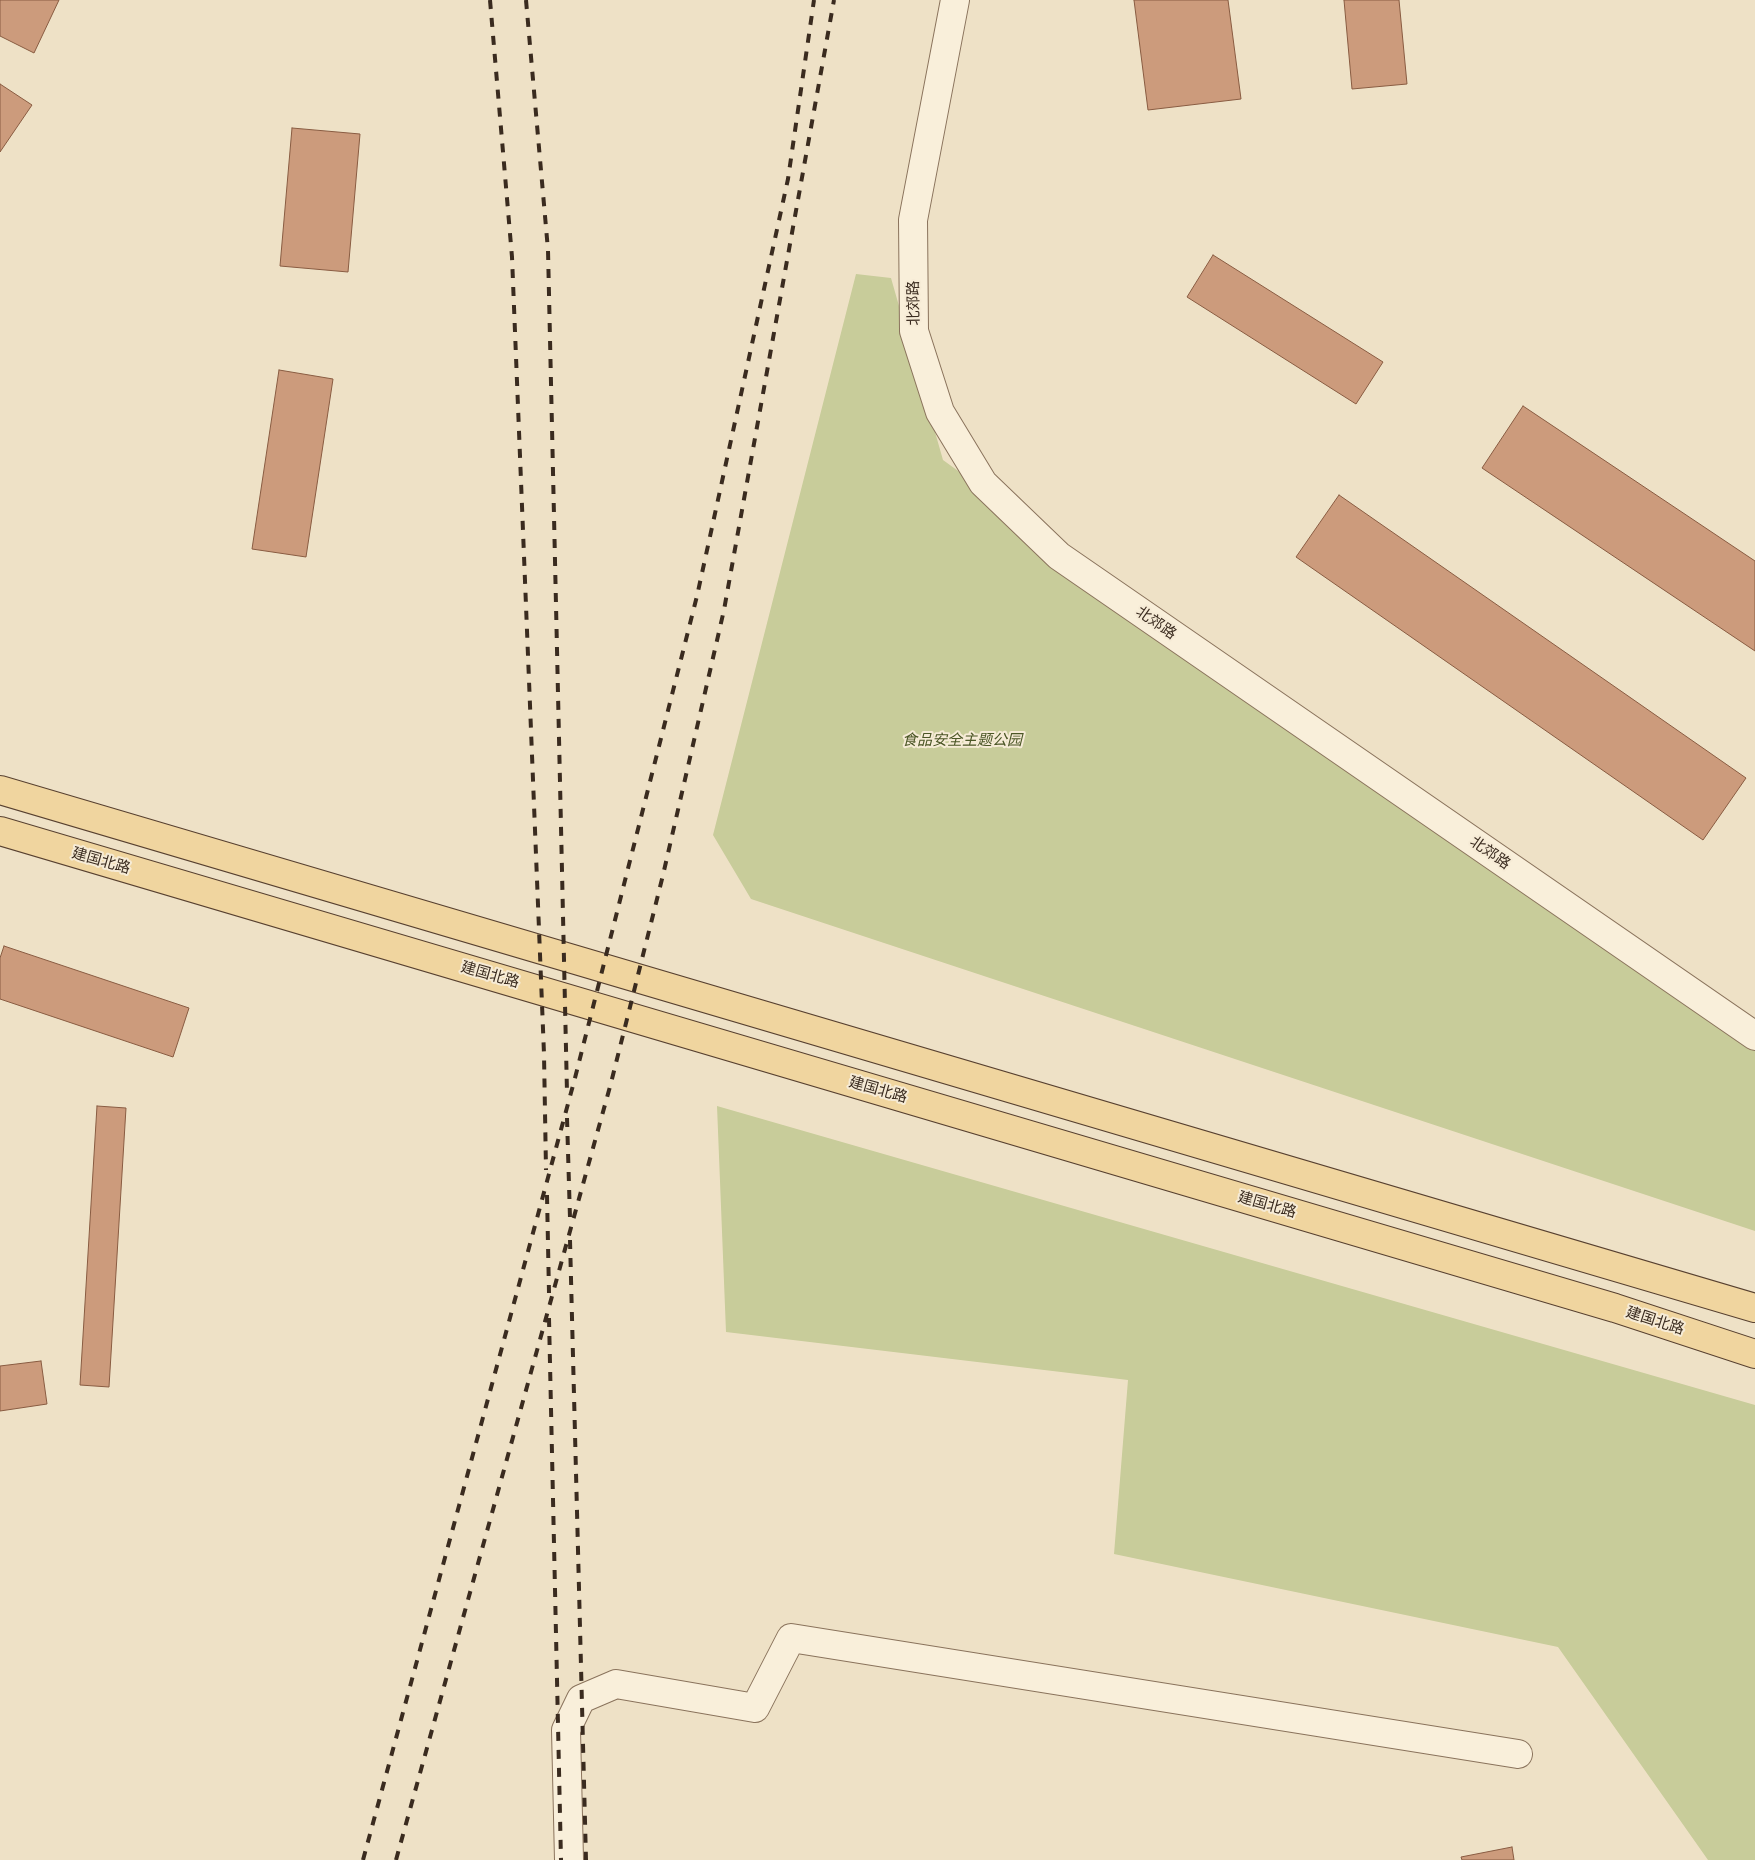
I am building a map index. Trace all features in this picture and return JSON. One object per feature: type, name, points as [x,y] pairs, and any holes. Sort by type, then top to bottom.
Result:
[{"type":"main road","points":[[0,790],[1755,1308]]},
{"type":"main road","name":"建国北路","points":[[0,831],[1606,1305],[1755,1354]]},
{"type":"street","name":"北郊路","points":[[955,0],[913,220],[914,331],[940,412],[983,483],[1059,556],[1755,1036]]},
{"type":"street","points":[[569,1860],[566,1730],[581,1699],[616,1684],[755,1708],[790,1638],[1518,1754]]},
{"type":"green space","name":"食品安全主题公园","points":[[856,274],[891,278],[943,460],[1755,1047],[1755,1231],[751,899],[713,835]]},
{"type":"green space","points":[[717,1106],[1755,1405],[1755,1860],[1708,1860],[1558,1647],[1114,1554],[1128,1380],[726,1332]]},
{"type":"building","points":[[0,0],[59,0],[34,53],[0,36]]},
{"type":"building","points":[[1134,0],[1228,0],[1241,99],[1148,110]]},
{"type":"building","points":[[1344,0],[1399,0],[1407,84],[1352,89]]},
{"type":"building","points":[[0,84],[32,105],[0,152]]},
{"type":"building","points":[[292,128],[360,134],[348,272],[280,266]]},
{"type":"building","points":[[1213,255],[1383,362],[1356,404],[1187,297]]},
{"type":"building","points":[[279,370],[333,379],[306,557],[252,549]]},
{"type":"building","points":[[1523,406],[1755,561],[1755,651],[1482,468]]},
{"type":"building","points":[[1339,495],[1746,778],[1703,840],[1296,557]]},
{"type":"building","points":[[4,946],[189,1008],[173,1057],[0,999],[0,958]]},
{"type":"building","points":[[97,1106],[126,1108],[109,1387],[80,1385]]},
{"type":"building","points":[[41,1361],[47,1404],[0,1411],[0,1366]]},
{"type":"building","points":[[1512,1847],[1514,1860],[1462,1860],[1461,1857]]},
{"type":"railway","points":[[490,0],[512,257],[544,1054],[546,1170]]},
{"type":"railway","points":[[526,0],[548,250],[567,1093]]},
{"type":"railway","points":[[363,1860],[575,1078],[697,596],[788,179],[814,0]]},
{"type":"railway","points":[[396,1860],[611,1083],[663,875],[724,610],[834,0]]},
{"type":"railway","points":[[567,1118],[570,1218]]},
{"type":"railway","points":[[547,1195],[549,1293]]},
{"type":"railway","points":[[570,1240],[586,1860]]},
{"type":"railway","points":[[549,1318],[561,1860]]}]
